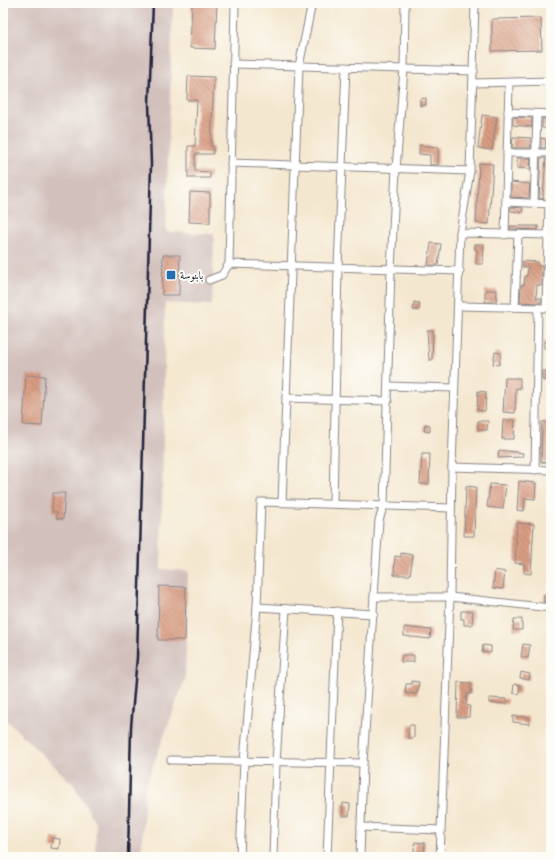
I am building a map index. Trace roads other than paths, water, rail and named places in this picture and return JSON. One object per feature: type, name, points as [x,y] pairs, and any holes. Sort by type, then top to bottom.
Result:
[{"type":"street","points":[[209,280],[222,275],[229,264],[235,3]]},
{"type":"street","points":[[282,502],[300,66],[312,3]]},
{"type":"street","points":[[360,857],[363,763],[379,520],[384,504],[391,269],[396,169],[404,68],[405,3]]},
{"type":"street","points":[[440,857],[450,597],[454,388],[459,306],[460,233],[470,171],[475,3]]},
{"type":"street","points":[[233,64],[404,68],[474,72]]},
{"type":"street","points":[[333,503],[338,267],[346,67]]},
{"type":"street","points":[[505,235],[510,82]]},
{"type":"street","points":[[473,83],[551,82]]},
{"type":"street","points":[[508,112],[551,114]]},
{"type":"street","points":[[534,203],[537,114]]},
{"type":"street","points":[[507,153],[551,153]]},
{"type":"street","points":[[231,163],[470,171]]},
{"type":"street","points":[[459,306],[549,308],[550,204],[506,202]]},
{"type":"street","points":[[460,233],[549,235]]},
{"type":"street","points":[[515,307],[518,235]]},
{"type":"street","points":[[229,264],[460,271]]},
{"type":"street","points":[[535,470],[538,308]]},
{"type":"street","points":[[388,386],[454,388]]},
{"type":"street","points":[[286,398],[388,401]]},
{"type":"street","points":[[452,468],[551,470]]},
{"type":"street","points":[[240,857],[244,761],[257,607],[261,502],[384,504],[451,508]]},
{"type":"street","points":[[374,597],[450,597],[551,608]]},
{"type":"street","points":[[257,607],[374,614]]},
{"type":"street","points":[[274,857],[276,762],[286,609]]},
{"type":"street","points":[[327,857],[337,612]]},
{"type":"street","points":[[171,760],[363,763]]},
{"type":"street","points":[[361,827],[441,830]]},
{"type":"railway","points":[[128,857],[131,727],[137,657],[151,164],[149,103],[153,3]]},
{"type":"place","name":"بابنوسة","points":[[171,275]]}]
